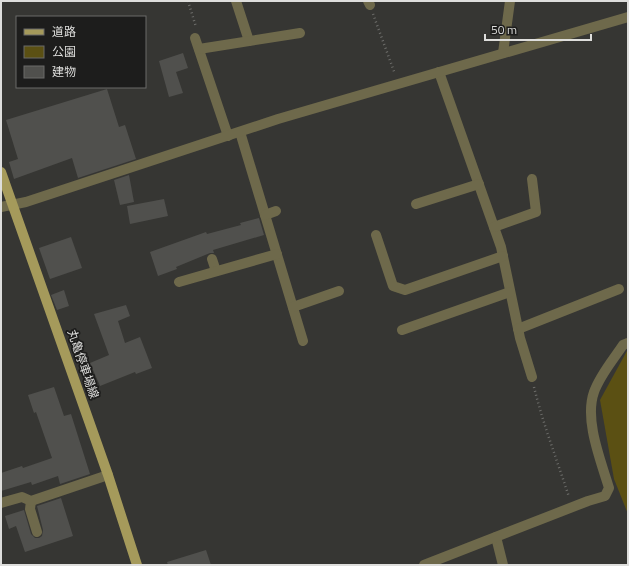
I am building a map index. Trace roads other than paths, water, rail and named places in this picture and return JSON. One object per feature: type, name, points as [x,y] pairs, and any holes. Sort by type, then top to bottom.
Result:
[{"type":"main road","name":"丸亀停車場線","points":[[1,172],[108,475],[137,565]]},
{"type":"street","points":[[236,1],[249,41]]},
{"type":"street","points":[[503,53],[510,1]]},
{"type":"street","points":[[1,208],[394,85],[628,17]]},
{"type":"street","points":[[199,49],[300,33]]},
{"type":"street","points":[[195,38],[228,136]]},
{"type":"street","points":[[439,72],[503,256],[518,329],[532,377]]},
{"type":"street","points":[[240,132],[302,341]]},
{"type":"street","points":[[494,227],[536,212],[532,179]]},
{"type":"street","points":[[416,204],[479,184]]},
{"type":"street","points":[[265,215],[276,211]]},
{"type":"street","points":[[376,235],[393,286],[405,290],[503,256]]},
{"type":"street","points":[[179,282],[277,254]]},
{"type":"street","points":[[212,259],[216,271]]},
{"type":"street","points":[[518,329],[619,289]]},
{"type":"street","points":[[293,307],[340,292]]},
{"type":"street","points":[[402,330],[510,292]]},
{"type":"street","points":[[424,565],[572,507],[605,496],[609,488],[598,451],[590,411],[594,392],[623,344],[628,343]]},
{"type":"street","points":[[1,503],[22,497],[31,501],[108,475]]},
{"type":"street","points":[[31,501],[30,509],[37,532]]},
{"type":"street","points":[[496,537],[503,565]]}]
